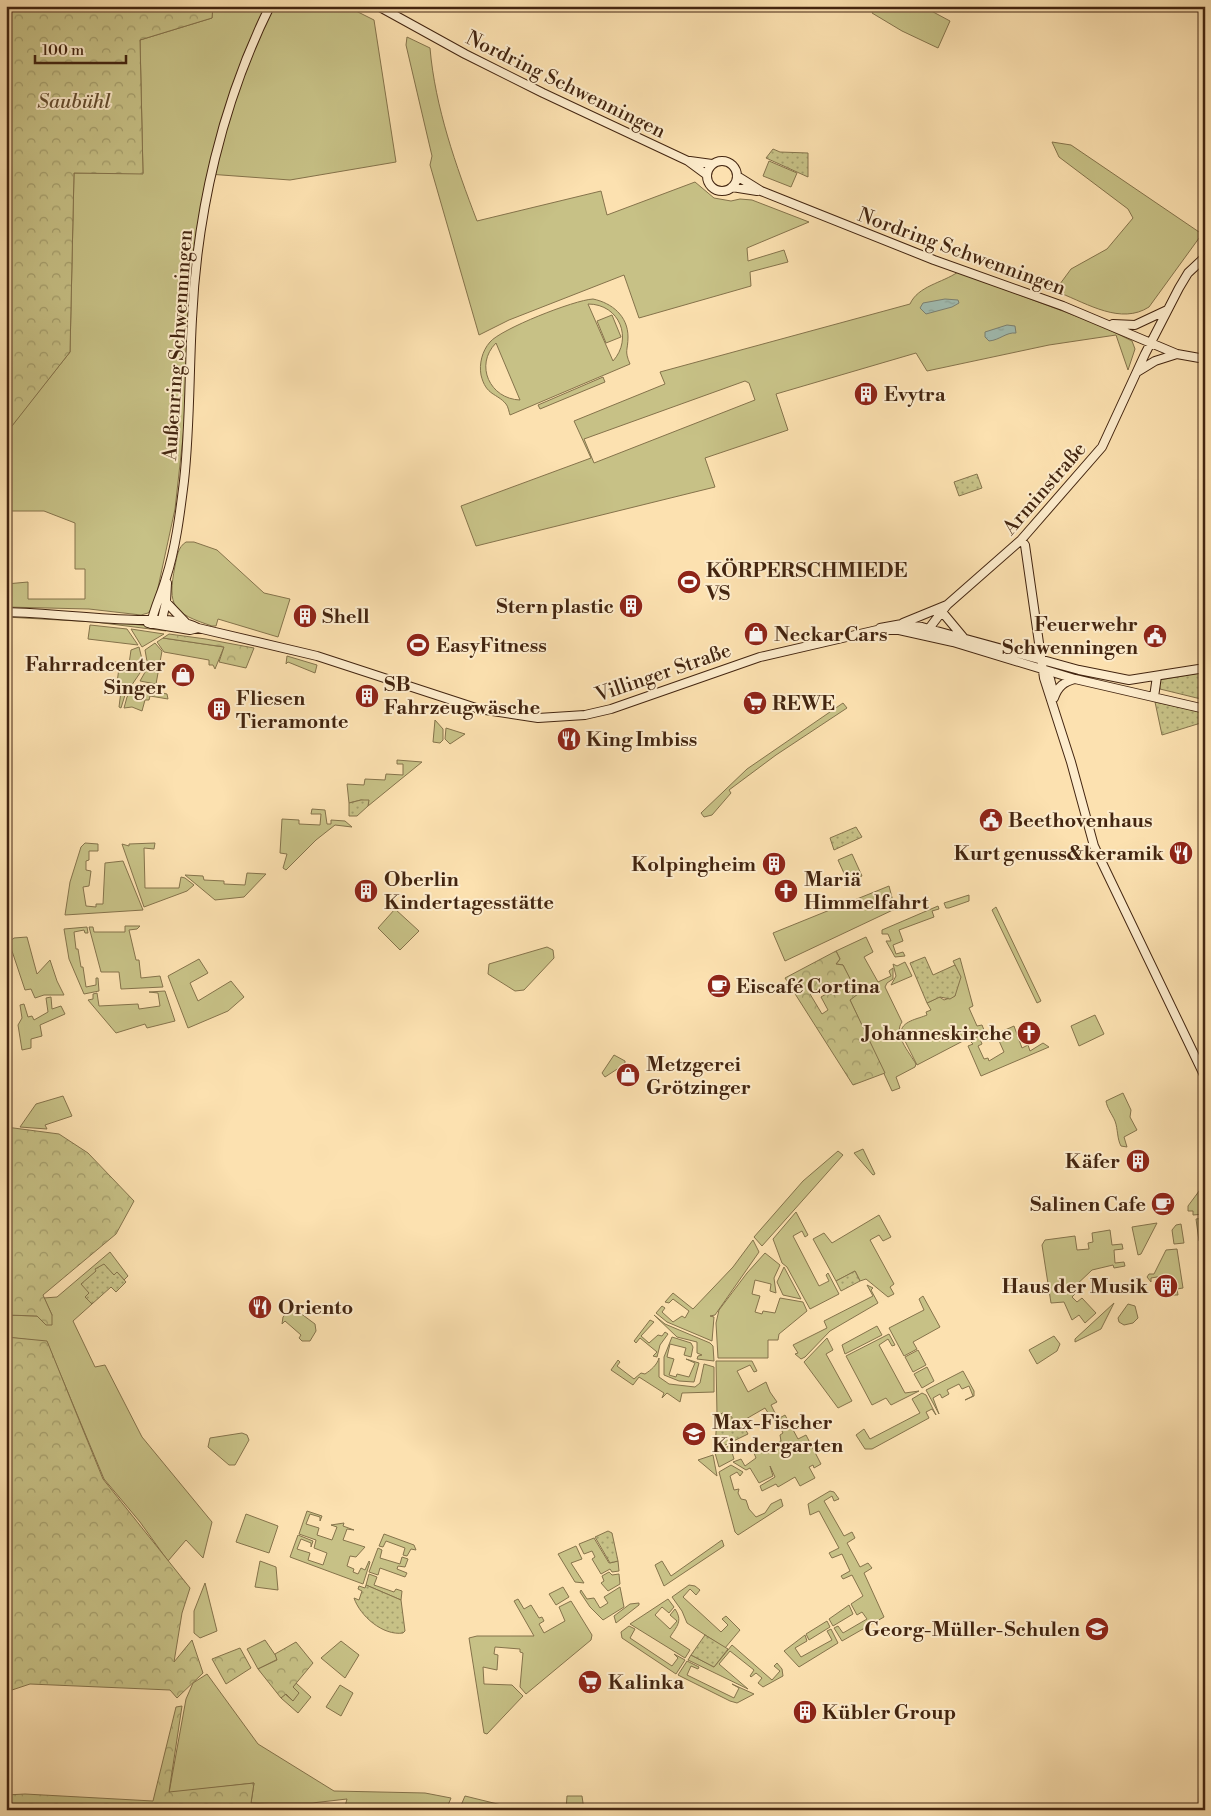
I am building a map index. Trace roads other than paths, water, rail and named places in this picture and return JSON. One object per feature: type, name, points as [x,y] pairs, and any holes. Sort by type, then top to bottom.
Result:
[{"type":"main road","name":"Außenring Schwenningen","points":[[161,623],[166,602],[167,577],[184,480],[192,318],[210,177],[232,99],[270,6]]},
{"type":"main road","name":"Nordring Schwenningen","points":[[378,6],[474,59],[688,161],[707,175]]},
{"type":"main road","name":"Nordring Schwenningen","points":[[688,161],[712,164]]},
{"type":"main road","points":[[720,161],[727,162],[733,166],[737,176],[732,187],[718,190],[710,185],[707,175],[712,164],[720,161]]},
{"type":"main road","name":"Nordring Schwenningen","points":[[737,176],[761,191],[934,260],[1109,324],[1177,354],[1205,359]]},
{"type":"main road","name":"Nordring Schwenningen","points":[[732,187],[761,191]]},
{"type":"main road","name":"Arminstraße","points":[[923,631],[939,611],[1021,540],[1102,446],[1167,310],[1188,273],[1205,257]]},
{"type":"main road","points":[[1109,324],[1135,325],[1167,310]]},
{"type":"main road","points":[[1137,372],[1155,362],[1177,354]]},
{"type":"main road","points":[[1021,540],[1025,545],[1048,692],[1057,716],[1094,846],[1205,1078]]},
{"type":"main road","name":"Außenring Schwenningen","points":[[152,622],[167,577]]},
{"type":"main road","points":[[166,602],[186,623]]},
{"type":"main road","points":[[939,611],[963,637]]},
{"type":"main road","name":"Arminstraße","points":[[902,624],[939,611]]},
{"type":"main road","name":"Villinger Straße","points":[[6,612],[74,614],[198,628],[334,660],[427,693],[479,708],[544,718],[585,715],[611,709],[746,661],[877,630],[923,631],[963,637],[1079,670],[1128,680],[1205,668]]},
{"type":"main road","name":"Villinger Straße","points":[[161,623],[186,623],[198,628]]},
{"type":"main road","name":"Villinger Straße","points":[[877,630],[881,627],[902,624],[1075,679],[1205,709]]},
{"type":"main road","points":[[1044,669],[1050,679],[1057,716]]},
{"type":"main road","points":[[1154,697],[1157,676]]},
{"type":"main road","points":[[1054,698],[1057,689],[1065,682],[1075,679]]},
{"type":"water","points":[[945,299],[958,300],[959,303],[952,307],[926,314],[920,308],[923,303]]},
{"type":"water","points":[[1007,325],[1015,326],[1016,333],[989,341],[985,337],[985,332]]},
{"type":"place","name":"Evytra","points":[[866,394]]},
{"type":"place","name":"KÖRPERSCHMIEDE VS","points":[[689,582]]},
{"type":"place","name":"Stern plastic","points":[[631,606]]},
{"type":"place","name":"Shell","points":[[305,616]]},
{"type":"place","name":"NeckarCars","points":[[756,634]]},
{"type":"place","name":"Feuerwehr Schwenningen","points":[[1155,636]]},
{"type":"place","name":"EasyFitness","points":[[418,645]]},
{"type":"place","name":"Fahrradcenter Singer","points":[[183,675]]},
{"type":"place","name":"SB Fahrzeugwäsche","points":[[367,696]]},
{"type":"place","name":"REWE","points":[[755,703]]},
{"type":"place","name":"Fliesen Tieramonte","points":[[219,709]]},
{"type":"place","name":"King Imbiss","points":[[569,739]]},
{"type":"place","name":"Beethovenhaus","points":[[991,820]]},
{"type":"place","name":"Kurt genuss&keramik","points":[[1181,853]]},
{"type":"place","name":"Kolpingheim","points":[[774,864]]},
{"type":"place","name":"Oberlin Kindertagesstätte","points":[[366,891]]},
{"type":"place","name":"Mariä Himmelfahrt","points":[[786,891]]},
{"type":"place","name":"Eiscafé Cortina","points":[[719,986]]},
{"type":"place","name":"Johanneskirche","points":[[1029,1033]]},
{"type":"place","name":"Metzgerei Grötzinger","points":[[628,1075]]},
{"type":"place","name":"Käfer","points":[[1138,1161]]},
{"type":"place","name":"Salinen Cafe","points":[[1163,1204]]},
{"type":"place","name":"Haus der Musik","points":[[1166,1286]]},
{"type":"place","name":"Oriento","points":[[260,1307]]},
{"type":"place","name":"Max-Fischer Kindergarten","points":[[694,1434]]},
{"type":"place","name":"Georg-Müller-Schulen","points":[[1097,1629]]},
{"type":"place","name":"Kalinka","points":[[590,1682]]},
{"type":"place","name":"Kübler Group","points":[[805,1712]]},
{"type":"park label","name":"Saubühl","points":[[74,101]]}]
